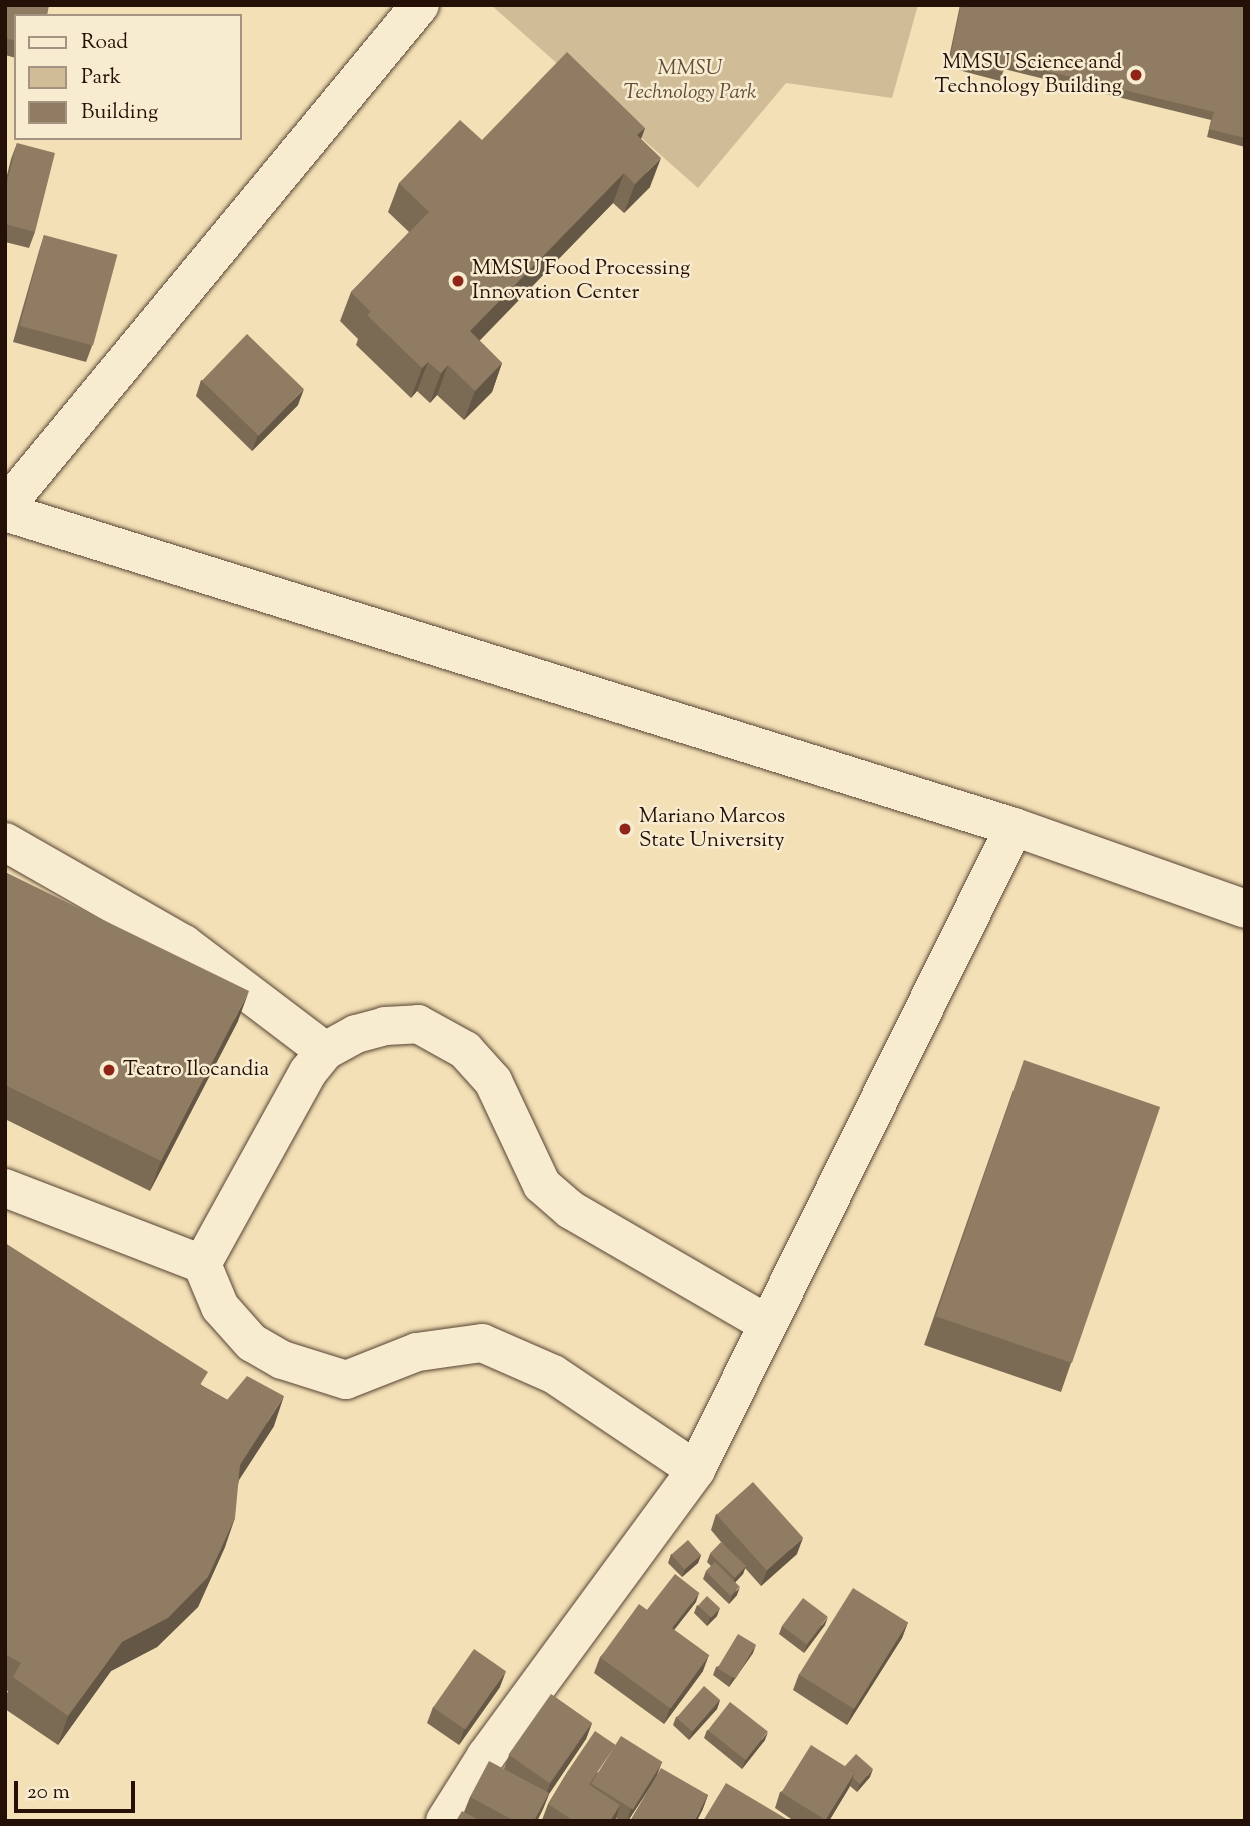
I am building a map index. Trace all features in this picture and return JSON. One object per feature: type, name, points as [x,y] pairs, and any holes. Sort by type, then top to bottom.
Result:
[{"type":"street","points":[[421,5],[5,509],[1014,827],[1245,909]]},
{"type":"street","points":[[444,1821],[486,1756],[696,1469],[1014,827]]},
{"type":"street","points":[[5,842],[184,944],[325,1051]]},
{"type":"street","points":[[202,1264],[308,1072],[325,1051],[356,1034],[418,1024],[465,1050],[494,1081],[542,1185],[571,1210],[766,1323]]},
{"type":"street","points":[[5,1188],[202,1264],[220,1307],[252,1343],[282,1360],[346,1380],[417,1352],[482,1343],[553,1374],[696,1469]]},
{"type":"green space","name":"MMSU Technology Park","points":[[491,5],[918,5],[892,98],[786,83],[698,188]]},
{"type":"building","points":[[5,5],[49,5],[47,14],[14,14],[14,40],[5,38]]},
{"type":"building","name":"MMSU Science and Technology Building","points":[[961,5],[1245,5],[1245,138],[1209,129],[1214,112],[1006,61],[1003,72],[950,59]]},
{"type":"building","name":"MMSU Food Processing Innovation Center","points":[[567,52],[645,128],[637,135],[661,158],[635,184],[624,173],[470,331],[502,363],[475,391],[448,365],[441,373],[428,362],[422,368],[367,315],[371,312],[351,292],[429,212],[399,183],[460,120],[482,140]]},
{"type":"building","points":[[17,143],[55,153],[35,232],[5,224],[5,190]]},
{"type":"building","points":[[44,235],[117,255],[93,345],[20,326]]},
{"type":"building","points":[[247,334],[304,389],[259,436],[202,381]]},
{"type":"building","name":"Teatro Ilocandia","points":[[5,872],[249,991],[161,1161],[5,1085]]},
{"type":"building","points":[[1024,1060],[1160,1107],[1072,1363],[936,1316]]},
{"type":"building","points":[[5,1243],[208,1372],[200,1385],[227,1400],[247,1376],[284,1396],[240,1465],[235,1518],[208,1577],[168,1618],[122,1642],[68,1716],[13,1677],[21,1663],[5,1654]]},
{"type":"building","points":[[753,1482],[803,1538],[767,1571],[717,1515]]},
{"type":"building","points":[[688,1540],[701,1555],[685,1570],[671,1554]]},
{"type":"building","points":[[721,1542],[746,1566],[735,1578],[710,1554]]},
{"type":"building","points":[[715,1562],[740,1587],[731,1596],[706,1571]]},
{"type":"building","points":[[675,1574],[699,1593],[671,1629],[647,1610]]},
{"type":"building","points":[[853,1588],[908,1622],[854,1709],[799,1675]]},
{"type":"building","points":[[707,1596],[720,1608],[711,1618],[698,1606]]},
{"type":"building","points":[[803,1598],[828,1617],[807,1645],[782,1626]]},
{"type":"building","points":[[639,1604],[709,1655],[671,1709],[600,1657]]},
{"type":"building","points":[[738,1634],[756,1645],[735,1679],[717,1668]]},
{"type":"building","points":[[474,1649],[506,1671],[465,1730],[433,1707]]},
{"type":"building","points":[[704,1686],[720,1700],[692,1731],[676,1718]]},
{"type":"building","points":[[551,1694],[592,1723],[550,1783],[509,1755]]},
{"type":"building","points":[[730,1702],[768,1732],[746,1760],[708,1730]]},
{"type":"building","points":[[595,1731],[616,1745],[588,1786],[568,1772]]},
{"type":"building","points":[[621,1736],[663,1762],[633,1809],[591,1783]]},
{"type":"building","points":[[811,1745],[855,1773],[825,1820],[781,1792]]},
{"type":"building","points":[[856,1754],[873,1769],[860,1784],[853,1778],[855,1772],[845,1766]]},
{"type":"building","points":[[489,1761],[549,1793],[534,1821],[515,1821],[470,1797]]},
{"type":"building","points":[[661,1768],[708,1795],[694,1821],[630,1821]]},
{"type":"building","points":[[568,1771],[620,1805],[610,1821],[574,1821],[548,1804]]},
{"type":"building","points":[[726,1783],[790,1821],[703,1821]]},
{"type":"building","points":[[462,1811],[481,1821],[456,1821]]},
{"type":"place","name":"MMSU Science and Technology Building","points":[[1136,75]]},
{"type":"place","name":"MMSU Food Processing Innovation Center","points":[[458,281]]},
{"type":"place","name":"Mariano Marcos State University","points":[[625,829]]},
{"type":"place","name":"Teatro Ilocandia","points":[[109,1070]]}]
